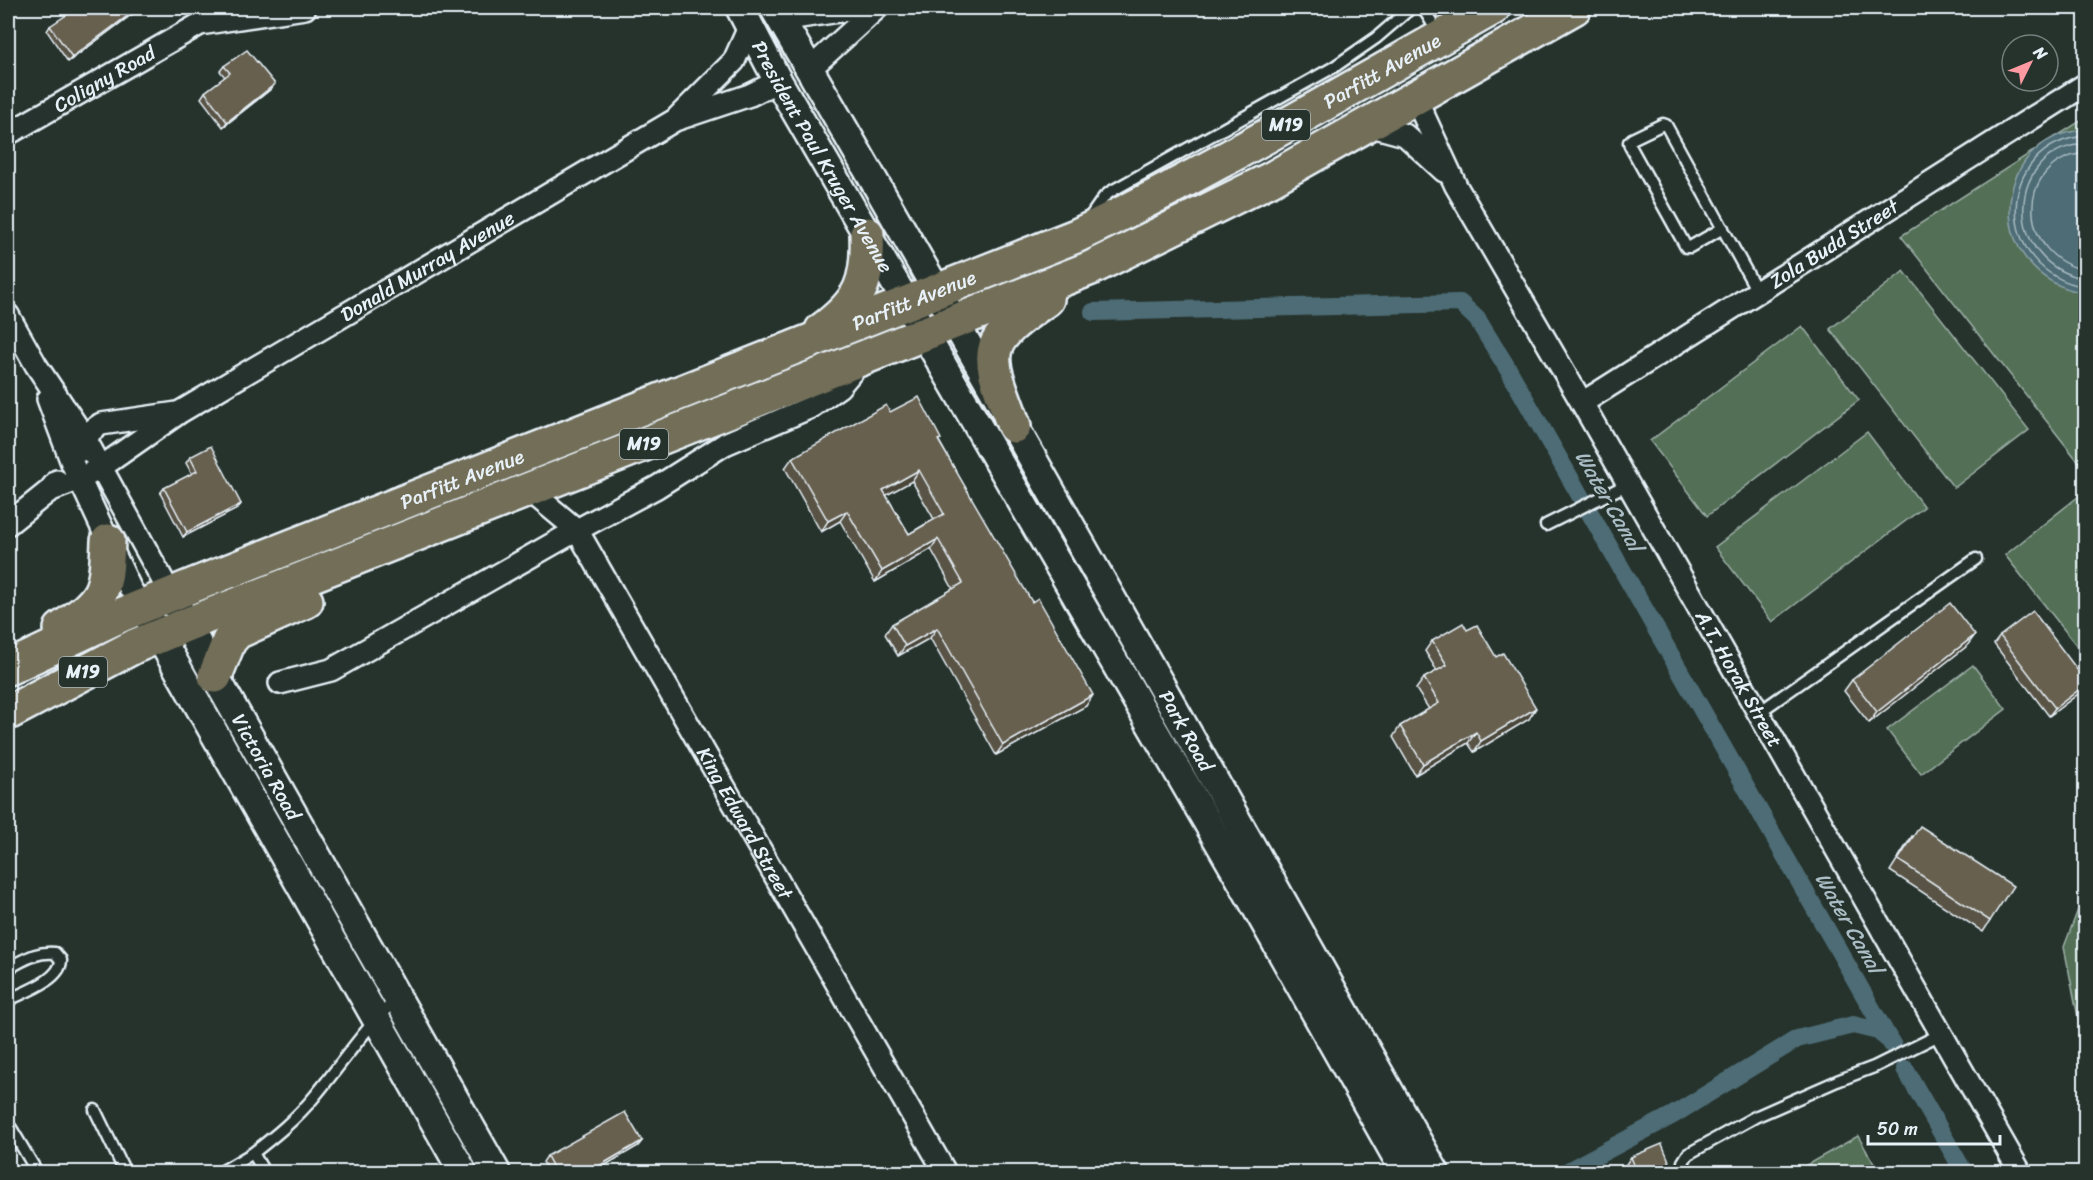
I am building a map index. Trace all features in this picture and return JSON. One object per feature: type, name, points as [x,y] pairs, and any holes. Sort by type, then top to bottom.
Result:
[{"type":"highway","name":"Parfitt Avenue","points":[[157,601],[1076,236],[1194,176],[1493,8]]},
{"type":"highway","points":[[1441,37],[1459,43],[1476,42],[1538,8]]},
{"type":"highway","name":"Parfitt Avenue","points":[[174,630],[1091,268],[1271,179],[1575,8]]},
{"type":"highway","points":[[1194,176],[1222,175],[1237,171],[1321,122],[1375,96],[1416,99]]},
{"type":"highway","points":[[801,345],[841,316],[862,288],[868,261],[867,234]]},
{"type":"highway","points":[[1014,426],[995,372],[993,355],[998,341],[1014,322],[1091,268]]},
{"type":"highway","points":[[215,676],[229,641],[237,632],[433,547],[459,533],[474,512]]},
{"type":"highway","points":[[9,666],[89,609],[99,597],[105,582],[108,541]]},
{"type":"highway","name":"M19","points":[[9,666],[157,601]]},
{"type":"highway","name":"M19","points":[[8,713],[73,678],[174,630]]},
{"type":"street","name":"Coligny Road","points":[[8,134],[201,16],[305,8]]},
{"type":"street","points":[[778,14],[859,8]]},
{"type":"street","points":[[811,68],[877,8]]},
{"type":"street","name":"President Paul Kruger Avenue","points":[[778,14],[937,291]]},
{"type":"street","name":"President Paul Kruger Avenue","points":[[745,16],[778,81],[926,333]]},
{"type":"street","name":"Donald Murray Avenue","points":[[675,120],[734,61],[745,16]]},
{"type":"street","name":"Donald Murray Avenue","points":[[8,524],[76,471],[100,468],[180,412],[675,120],[750,95],[778,81]]},
{"type":"street","name":"Zola Budd Street","points":[[1582,403],[2085,84]]},
{"type":"street","name":"A.T. Horak Street","points":[[1416,99],[1456,186],[1582,403],[1624,486],[1758,713],[2019,1173]]},
{"type":"street","name":"A.T. Horak Street","points":[[1368,125],[1405,135],[1445,172],[1456,186]]},
{"type":"street","name":"Park Road","points":[[937,291],[1436,1173]]},
{"type":"street","name":"Victoria Road","points":[[8,315],[75,441],[100,468],[157,601],[174,630],[304,892],[463,1173]]},
{"type":"street","name":"Park Road","points":[[926,333],[1239,877],[1406,1173]]},
{"type":"street","name":"Parfitt Avenue","points":[[280,682],[331,670],[657,487],[725,444],[811,407],[839,387],[863,358]]},
{"type":"street","name":"Donald Murray Avenue","points":[[75,441],[106,422],[180,412]]},
{"type":"street","points":[[28,507],[75,441]]},
{"type":"street","name":"Victoria Road","points":[[75,441],[76,471],[130,588],[157,601]]},
{"type":"street","name":"King Edward Street","points":[[529,490],[577,530],[945,1173]]},
{"type":"street","name":"Victoria Road","points":[[174,630],[215,676],[496,1173]]},
{"type":"street","points":[[304,892],[326,872]]},
{"type":"lane","points":[[1076,236],[1104,197],[1123,184],[1334,67],[1376,38],[1411,8]]},
{"type":"lane","points":[[1424,8],[1441,37]]},
{"type":"lane","points":[[1723,228],[1690,247],[1686,247],[1629,142],[1666,124],[1723,228],[1757,291]]},
{"type":"lane","points":[[1549,524],[1624,486]]},
{"type":"lane","points":[[1758,713],[1976,558]]},
{"type":"lane","points":[[8,968],[36,953],[55,953],[61,960],[61,966],[52,978],[8,1000]]},
{"type":"lane","points":[[221,1173],[253,1153],[289,1124],[308,1104],[376,1018],[398,999]]},
{"type":"lane","points":[[1686,1173],[1683,1162],[1688,1155],[1755,1117],[1874,1067],[1941,1034]]},
{"type":"lane","points":[[95,1110],[125,1173]]},
{"type":"lane","points":[[12,1128],[37,1173]]},
{"type":"lane","points":[[253,1153],[264,1173]]},
{"type":"green space","points":[[2085,118],[2085,470],[1901,236]]},
{"type":"green space","points":[[1904,271],[2029,430],[1954,488],[1830,329]]},
{"type":"green space","points":[[1802,326],[1859,400],[1707,516],[1650,441]]},
{"type":"green space","points":[[1867,432],[1924,507],[1772,622],[1715,547]]},
{"type":"green space","points":[[2079,496],[2086,504],[2085,656],[2005,555]]},
{"type":"green space","points":[[1973,665],[2006,709],[1921,774],[1887,730]]},
{"type":"green space","points":[[2085,891],[2085,1034],[2079,1022],[2064,947]]},
{"type":"green space","points":[[1858,1136],[1877,1169],[1872,1172],[1794,1172]]},
{"type":"water","points":[[2085,130],[2086,293],[2051,281],[2028,261],[2014,236],[2010,207],[2015,180],[2030,156],[2053,138]]},
{"type":"building","points":[[77,8],[138,8],[72,57],[50,26]]},
{"type":"building","points":[[247,50],[275,84],[227,122],[205,92],[230,73],[224,66]]},
{"type":"building","points":[[919,397],[941,439],[938,440],[1032,602],[1038,598],[1093,695],[1003,745],[937,628],[905,646],[892,624],[963,583],[938,539],[882,571],[847,511],[828,521],[792,458],[886,405],[890,412]],"holes":[[[919,470],[944,514],[909,534],[883,490]]]},
{"type":"building","points":[[211,446],[241,504],[187,532],[164,488],[197,471],[190,457]]},
{"type":"building","points":[[1950,603],[1975,635],[1877,712],[1852,680]]},
{"type":"building","points":[[2033,611],[2085,680],[2085,685],[2055,708],[2000,636]]},
{"type":"building","points":[[1463,623],[1467,630],[1477,625],[1496,657],[1503,653],[1536,708],[1481,741],[1476,732],[1423,764],[1400,726],[1439,703],[1424,678],[1447,665],[1432,641]]},
{"type":"building","points":[[1920,826],[2013,886],[1990,921],[1898,860]]},
{"type":"building","points":[[625,1112],[642,1141],[587,1173],[556,1173],[547,1156]]},
{"type":"building","points":[[1662,1144],[1674,1173],[1637,1173],[1631,1157]]},
{"type":"waterway","name":"Water Canal","points":[[1093,312],[1460,303],[1477,319],[1508,369],[1893,1046]]},
{"type":"waterway","points":[[1566,1172],[1673,1115],[1797,1039],[1853,1025],[1878,1031],[1889,1040]]},
{"type":"waterway","points":[[1905,1069],[1964,1172]]}]
